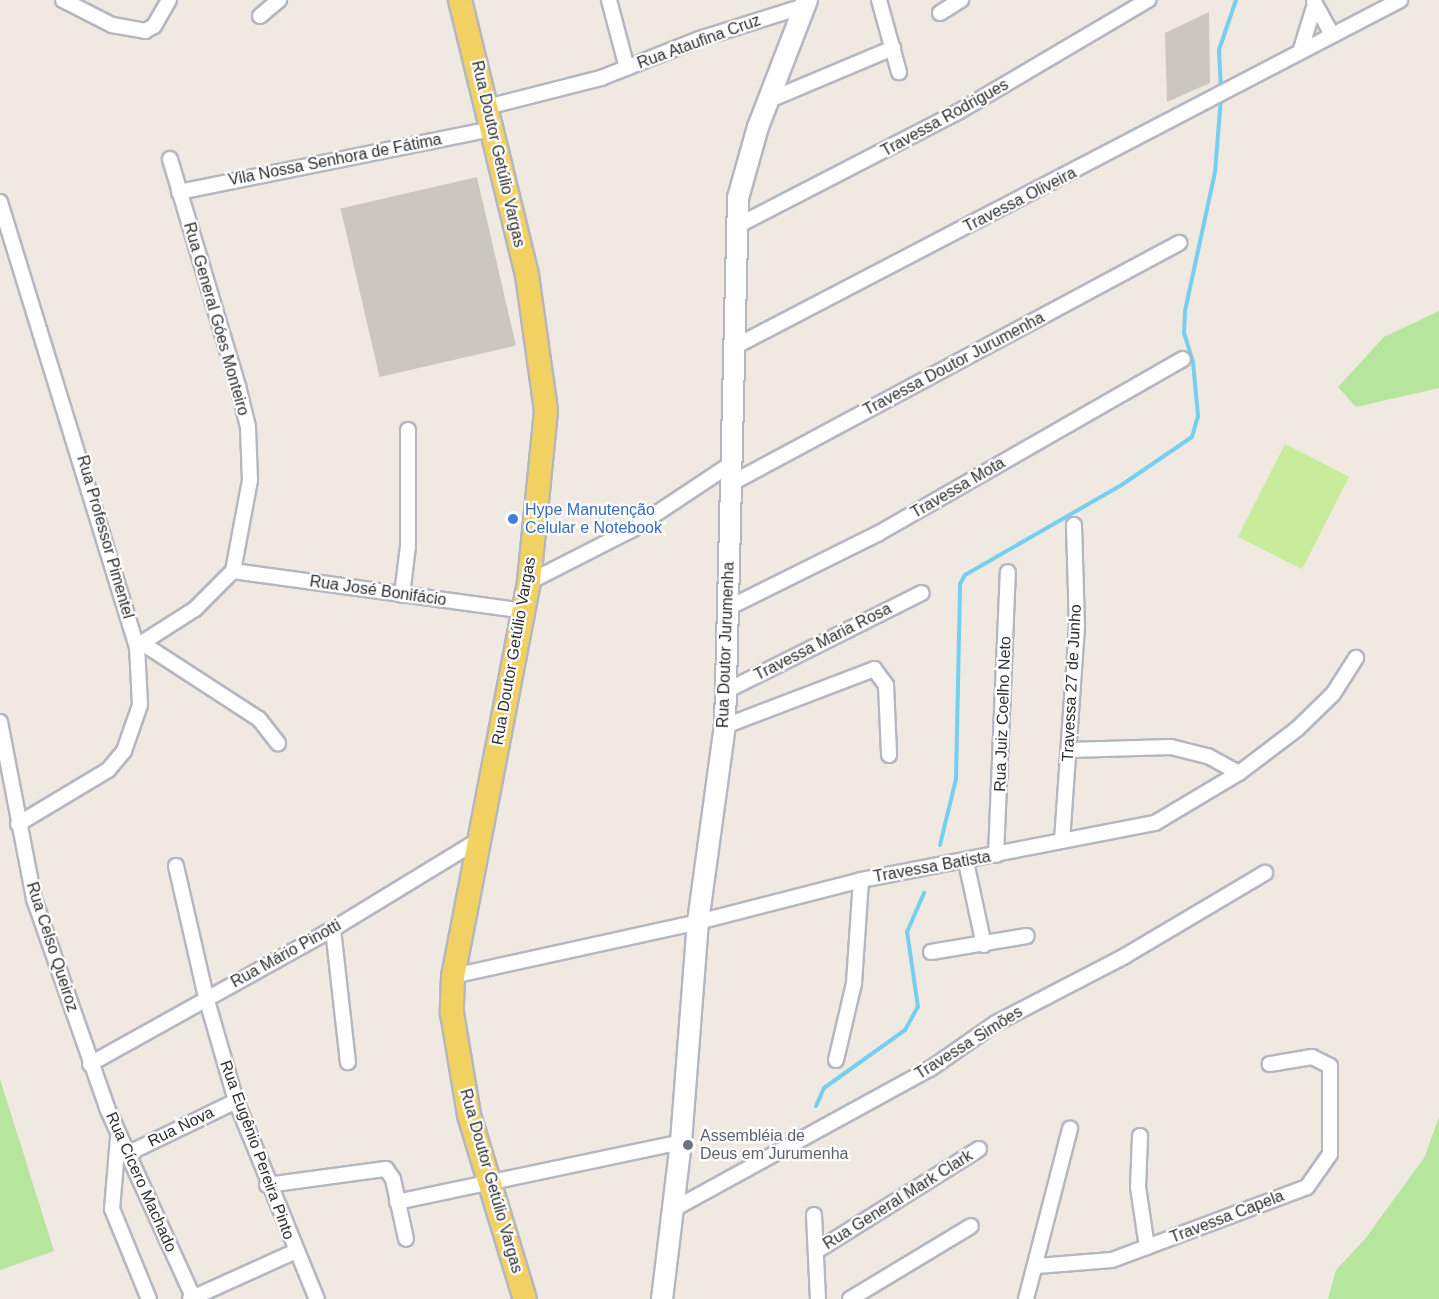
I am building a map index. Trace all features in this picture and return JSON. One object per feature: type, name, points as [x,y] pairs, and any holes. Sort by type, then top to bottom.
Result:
[{"type":"main road","name":"Rua Doutor Getúlio Vargas","points":[[460,0],[531,297],[546,411],[529,582],[453,976],[458,1057],[488,1182],[525,1299]]},
{"type":"main road","name":"Rua Doutor Jurumenha","points":[[662,1299],[681,1142],[698,922],[725,726],[730,464],[740,190],[767,101],[806,3]]},
{"type":"street","points":[[63,0],[112,25],[145,31],[154,26],[169,0]]},
{"type":"street","points":[[260,16],[279,0]]},
{"type":"street","name":"Rua Ataufina Cruz","points":[[609,0],[627,68]]},
{"type":"street","points":[[879,0],[899,72]]},
{"type":"street","points":[[940,13],[962,0]]},
{"type":"street","name":"Travessa Rodrigues","points":[[737,226],[958,112],[1148,0]]},
{"type":"street","name":"Travessa Oliveira","points":[[736,346],[1218,95],[1331,33],[1400,0]]},
{"type":"street","name":"Rua Ataufina Cruz","points":[[490,118],[699,39],[806,3]]},
{"type":"street","points":[[1314,4],[1331,33]]},
{"type":"street","points":[[1301,49],[1314,4]]},
{"type":"street","points":[[767,101],[893,48]]},
{"type":"street","name":"Vila Nossa Senhora de Fátima","points":[[179,192],[490,118]]},
{"type":"street","name":"Rua General Góes Monteiro","points":[[170,159],[248,427],[249,480],[233,571]]},
{"type":"street","name":"Rua Professor Pimentel","points":[[0,202],[141,646],[140,705],[124,751],[87,786],[18,824]]},
{"type":"street","name":"Travessa Doutor Jurumenha","points":[[730,484],[1179,243]]},
{"type":"street","name":"Travessa Mota","points":[[728,608],[879,533],[1183,359]]},
{"type":"street","points":[[402,595],[408,546],[408,430]]},
{"type":"street","points":[[529,582],[633,529],[730,464]]},
{"type":"street","name":"Travessa 27 de Junho","points":[[1062,842],[1077,627],[1074,525]]},
{"type":"street","points":[[233,571],[195,609],[141,646],[259,718],[278,743]]},
{"type":"street","name":"Rua José Bonifácio","points":[[233,571],[524,611]]},
{"type":"street","name":"Rua Juiz Coelho Neto","points":[[996,855],[1008,572]]},
{"type":"street","name":"Travessa Maria Rosa","points":[[724,692],[922,592]]},
{"type":"street","name":"Travessa Batista","points":[[453,976],[698,922],[861,879],[966,862],[1155,822],[1239,773],[1317,712],[1356,657]]},
{"type":"street","points":[[725,726],[874,669],[886,686],[889,755]]},
{"type":"street","name":"Rua Celso Queiroz","points":[[0,722],[34,899],[90,1064]]},
{"type":"street","points":[[1069,750],[1170,747],[1208,756],[1239,773]]},
{"type":"street","name":"Rua Mário Pinotti","points":[[90,1064],[333,929],[479,840]]},
{"type":"street","points":[[966,862],[984,945]]},
{"type":"street","name":"Rua Eugênio Pereira Pinto","points":[[176,866],[206,998],[236,1101],[294,1252],[317,1299]]},
{"type":"street","name":"Travessa Simões","points":[[672,1210],[930,1069],[996,1023],[1125,956],[1264,873]]},
{"type":"street","points":[[836,1060],[854,983],[861,879]]},
{"type":"street","points":[[333,929],[348,1062]]},
{"type":"street","points":[[931,952],[984,945],[1027,936]]},
{"type":"street","name":"Travessa Capela","points":[[1037,1266],[1112,1260],[1307,1187],[1330,1154],[1330,1066],[1312,1057],[1270,1064]]},
{"type":"street","name":"Rua Cícero Machado","points":[[90,1064],[118,1134],[192,1299]]},
{"type":"street","name":"Rua Nova","points":[[127,1154],[236,1101]]},
{"type":"street","points":[[1026,1299],[1037,1266],[1070,1129]]},
{"type":"street","points":[[118,1134],[112,1209],[149,1299]]},
{"type":"street","name":"Travessa Capela","points":[[1140,1136],[1138,1187],[1147,1247]]},
{"type":"street","points":[[397,1202],[681,1142]]},
{"type":"street","name":"Rua General Mark Clark","points":[[818,1250],[979,1149]]},
{"type":"street","points":[[267,1185],[381,1168],[390,1172],[406,1239]]},
{"type":"street","points":[[814,1215],[818,1250],[818,1299]]},
{"type":"street","points":[[850,1299],[971,1226]]},
{"type":"street","points":[[192,1299],[294,1252]]},
{"type":"green space","points":[[1439,311],[1439,388],[1356,407],[1338,387],[1384,337]]},
{"type":"green space","points":[[1285,444],[1349,477],[1302,569],[1238,537]]},
{"type":"green space","points":[[0,1079],[54,1251],[0,1270]]},
{"type":"green space","points":[[1439,1117],[1439,1299],[1328,1299],[1336,1270],[1365,1239],[1424,1158]]},
{"type":"building","points":[[1209,12],[1210,83],[1167,102],[1165,33]]},
{"type":"building","points":[[477,177],[516,346],[380,377],[341,208]]},
{"type":"waterway","points":[[1221,89],[1219,50],[1236,0]]},
{"type":"waterway","points":[[940,845],[956,779],[960,584],[965,575],[1123,484],[1192,437],[1198,416],[1193,362],[1184,333],[1185,311],[1215,172],[1221,97]]},
{"type":"waterway","points":[[816,1106],[824,1088],[905,1030],[918,1007],[907,932],[924,893]]},
{"type":"place","name":"Hype Manutenção Celular e Notebook","points":[[513,519]]},
{"type":"place","name":"Assembléia de Deus em Jurumenha","points":[[688,1145]]}]
